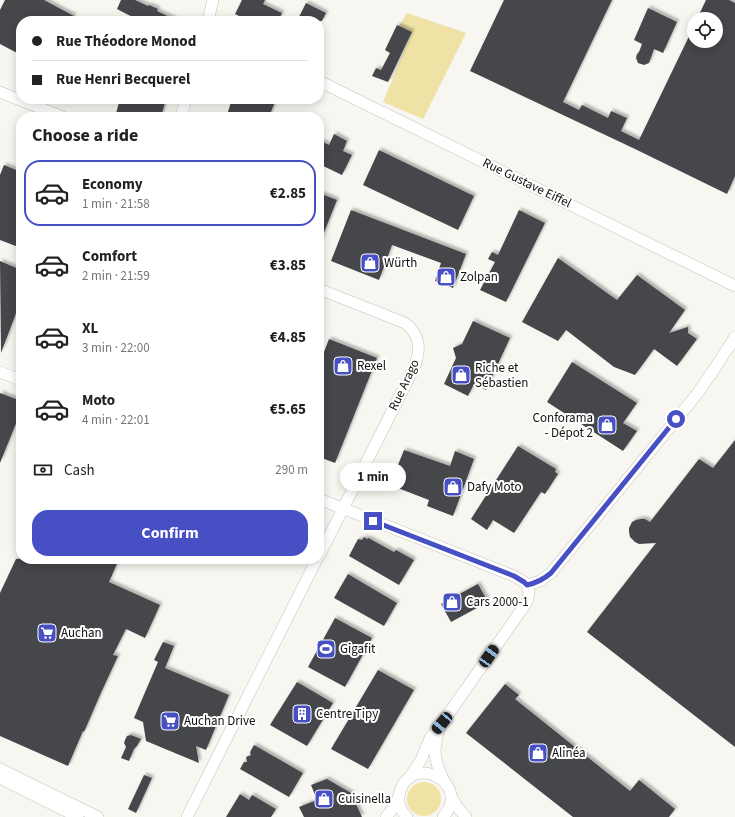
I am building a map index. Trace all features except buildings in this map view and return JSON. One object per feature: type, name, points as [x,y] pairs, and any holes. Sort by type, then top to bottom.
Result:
[{"type":"street","points":[[209,16],[213,0]]},
{"type":"street","name":"Rue Gustave Eiffel","points":[[324,83],[735,286]]},
{"type":"street","points":[[0,92],[16,98]]},
{"type":"street","points":[[30,104],[50,112]]},
{"type":"street","name":"Rue Arago","points":[[324,290],[405,323],[416,334],[418,344],[418,357],[415,366],[324,546]]},
{"type":"street","points":[[527,585],[540,581],[551,573],[695,396],[735,337]]},
{"type":"street","points":[[0,372],[16,378]]},
{"type":"street","points":[[324,501],[514,576],[527,585],[529,592],[527,602],[430,738],[421,760],[402,786],[394,807],[386,817]]},
{"type":"street","points":[[187,817],[314,564]]},
{"type":"street","points":[[442,723],[437,737],[435,751],[438,767],[449,789],[451,798],[466,817]]},
{"type":"street","points":[[0,769],[98,817]]},
{"type":"street","points":[[409,778],[418,774],[428,773],[438,776],[445,783]]},
{"type":"street","points":[[0,778],[78,817]]},
{"type":"street","points":[[399,795],[400,806],[407,817]]},
{"type":"street","points":[[443,817],[449,809],[451,798]]},
{"type":"shaded area","points":[[407,13],[466,33],[423,119],[383,102],[411,35],[399,26]]},
{"type":"shaded area","points":[[421,782],[427,782],[431,783],[438,789],[441,799],[440,806],[434,813],[427,816],[421,816],[417,815],[410,809],[407,802],[407,796],[408,792],[414,785]]},
{"type":"place","name":"Würth","points":[[370,263]]},
{"type":"place","name":"Zolpan","points":[[446,277]]},
{"type":"place","name":"Rexel","points":[[343,366]]},
{"type":"place","name":"Riche et Sébastien","points":[[461,375]]},
{"type":"place","name":"Conforama - Dépot 2","points":[[607,425]]},
{"type":"place","name":"Dafy Moto","points":[[453,487]]},
{"type":"place","name":"Cars 2000-1","points":[[452,602]]},
{"type":"place","name":"Auchan","points":[[47,633]]},
{"type":"place","name":"Gigafit","points":[[326,649]]},
{"type":"place","name":"Centre Tipy","points":[[302,714]]},
{"type":"place","name":"Auchan Drive","points":[[170,721]]},
{"type":"place","name":"Alinéa","points":[[538,753]]},
{"type":"place","name":"Cuisinella","points":[[324,799]]},
{"type":"route","points":[[373,521],[514,576],[527,585],[533,584],[551,573],[676,419]]}]
